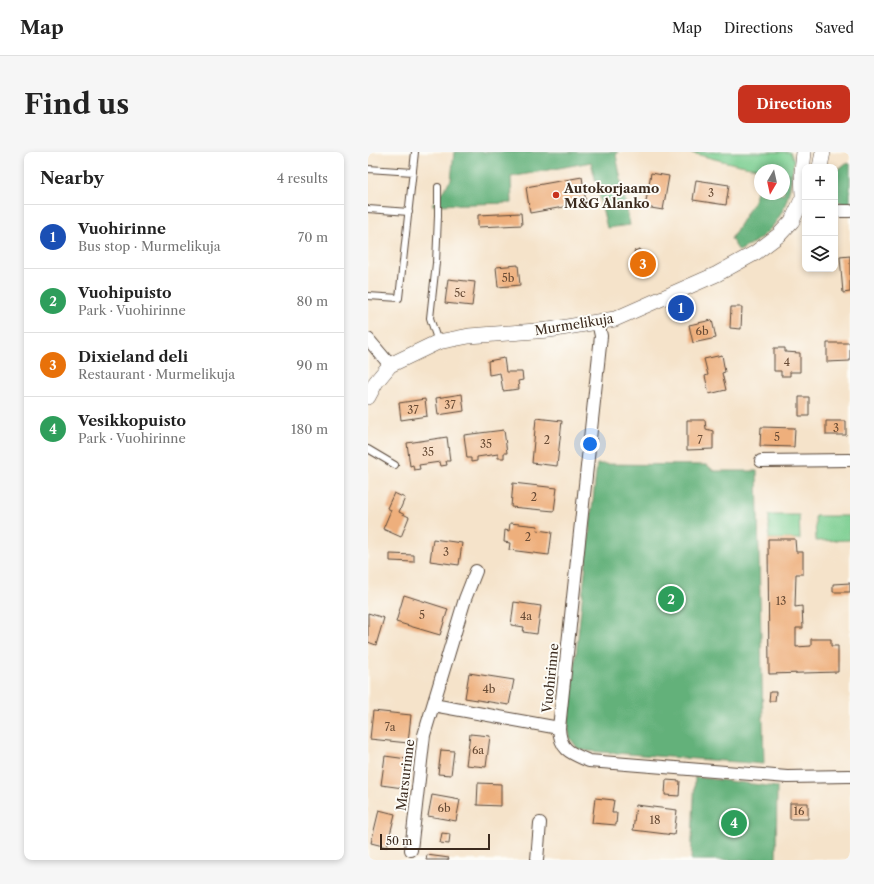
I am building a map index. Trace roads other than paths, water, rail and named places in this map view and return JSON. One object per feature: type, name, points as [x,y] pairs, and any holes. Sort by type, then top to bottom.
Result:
[{"type":"street","name":"Murmelikuja","points":[[803,200],[802,172],[804,152]]},
{"type":"street","points":[[821,164],[823,152]]},
{"type":"street","name":"Murmelikuja","points":[[390,365],[438,342],[469,336],[549,330],[598,322],[640,309],[717,274],[754,252],[778,235],[792,221],[802,204]]},
{"type":"street","points":[[838,211],[850,211]]},
{"type":"street","name":"Vuohirinne","points":[[598,322],[601,336],[559,728],[560,738],[565,748],[573,754],[589,761],[787,777],[850,776]]},
{"type":"street","points":[[368,339],[390,365],[376,382],[368,397]]},
{"type":"street","points":[[762,461],[850,460]]},
{"type":"street","name":"Marsurinne","points":[[411,850],[424,735],[465,599],[476,571]]},
{"type":"street","points":[[433,705],[559,728]]},
{"type":"street","points":[[536,860],[540,823]]},
{"type":"lane","points":[[368,296],[399,298],[415,152]]},
{"type":"lane","points":[[368,169],[413,172]]},
{"type":"lane","points":[[438,187],[436,262],[430,318],[438,342]]},
{"type":"lane","points":[[368,208],[409,212]]},
{"type":"lane","points":[[368,449],[396,465]]},
{"type":"place","name":"Autokorjaamo M&G Alanko","points":[[556,195]]},
{"type":"place","name":"Dixieland deli","points":[[643,264]]},
{"type":"place","name":"Vuohirinne","points":[[681,308]]},
{"type":"place","name":"Vuohipuisto","points":[[671,599]]},
{"type":"place","name":"Vesikkopuisto","points":[[734,823]]}]
